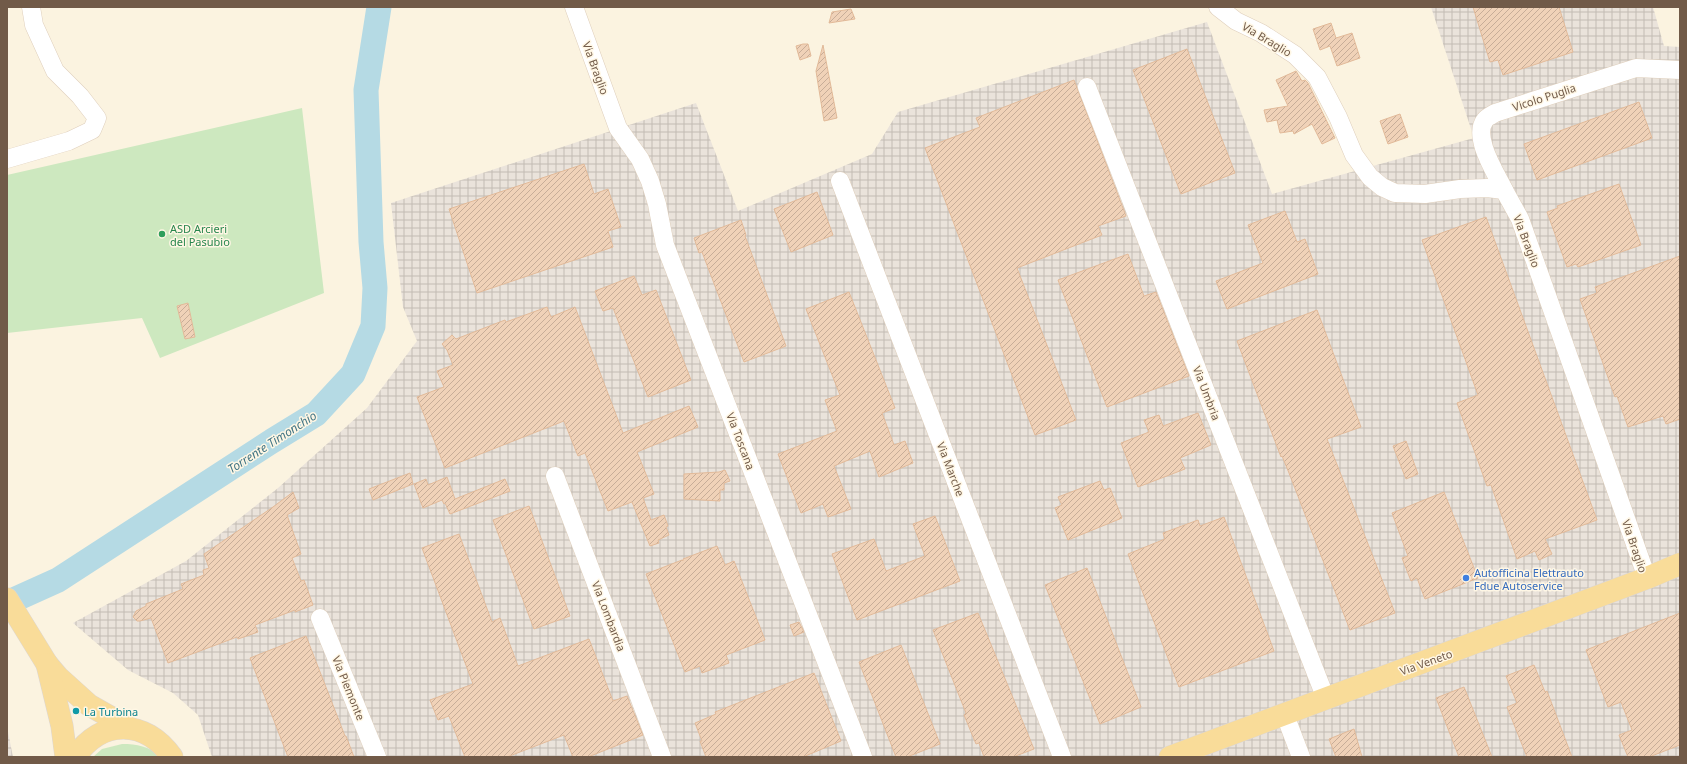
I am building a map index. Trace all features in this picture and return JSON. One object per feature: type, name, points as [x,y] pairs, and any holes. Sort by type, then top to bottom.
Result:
[{"type":"main road","name":"Via Veneto","points":[[1170,757],[1285,715],[1647,578],[1680,564]]},
{"type":"main road","points":[[7,599],[47,664],[89,705],[128,727],[139,730],[152,737],[163,745],[172,757]]},
{"type":"main road","points":[[47,664],[62,726],[66,757]]},
{"type":"main road","points":[[74,757],[96,737],[117,728],[128,727]]},
{"type":"street","points":[[7,160],[69,141],[92,130],[97,118],[80,96],[55,72],[34,25],[31,7]]},
{"type":"street","name":"Via Braglio","points":[[574,7],[618,128]]},
{"type":"street","name":"Via Braglio","points":[[1218,7],[1236,21],[1261,33],[1295,55],[1317,77],[1338,117],[1354,155],[1370,177],[1382,187],[1395,193],[1425,194],[1460,189],[1487,188],[1504,190],[1520,219],[1647,578]]},
{"type":"street","name":"Vicolo Puglia","points":[[1504,190],[1482,143],[1480,132],[1485,120],[1495,113],[1636,68],[1680,70]]},
{"type":"street","name":"Via Umbria","points":[[1087,87],[1326,699]]},
{"type":"street","name":"Via Toscana","points":[[618,128],[640,159],[650,181],[657,204],[665,245],[863,757]]},
{"type":"street","name":"Via Marche","points":[[840,181],[1062,757]]},
{"type":"street","name":"Via Lombardia","points":[[555,476],[662,757]]},
{"type":"street","name":"Via Piemonte","points":[[320,618],[377,757]]},
{"type":"street","points":[[1285,715],[1301,757]]},
{"type":"shaded area","points":[[1431,7],[1653,7],[1664,46],[1680,47],[1680,757],[212,757],[198,715],[173,693],[128,670],[73,623],[186,561],[278,488],[367,408],[417,341],[403,307],[391,203],[696,103],[738,211],[872,154],[898,112],[1207,22],[1272,194],[1474,138]]},
{"type":"shaded area","points":[[7,727],[13,757],[7,757]]},
{"type":"green space","name":"ASD Arcieri del Pasubio","points":[[302,108],[324,293],[160,358],[142,318],[7,333],[7,175]]},
{"type":"green space","points":[[122,744],[142,746],[152,750],[160,757],[93,757],[102,749]]},
{"type":"building","points":[[1473,7],[1559,7],[1573,52],[1503,75],[1498,60],[1490,62]]},
{"type":"building","points":[[851,9],[855,19],[829,23],[832,12]]},
{"type":"building","points":[[1331,23],[1336,38],[1352,33],[1360,58],[1337,66],[1330,46],[1320,50],[1313,29]]},
{"type":"building","points":[[808,44],[811,56],[800,60],[796,46]]},
{"type":"building","points":[[823,45],[837,118],[824,121],[816,71]]},
{"type":"building","points":[[1187,49],[1235,173],[1181,194],[1133,70]]},
{"type":"building","points":[[1296,71],[1302,81],[1305,80],[1308,83],[1335,138],[1322,144],[1312,124],[1294,134],[1293,131],[1280,133],[1277,120],[1267,122],[1264,110],[1288,106],[1276,80]]},
{"type":"building","points":[[1074,80],[1126,216],[1098,226],[1102,235],[1017,268],[1076,420],[1035,435],[925,148],[980,127],[976,118]]},
{"type":"building","points":[[1639,102],[1652,138],[1537,180],[1524,144]]},
{"type":"building","points":[[1400,114],[1408,137],[1388,144],[1380,121]]},
{"type":"building","points":[[584,164],[594,194],[608,189],[621,227],[608,231],[613,247],[477,293],[449,209]]},
{"type":"building","points":[[1619,184],[1641,245],[1578,267],[1576,264],[1567,267],[1547,212],[1558,208],[1557,206]]},
{"type":"building","points":[[817,192],[833,235],[791,252],[774,209]]},
{"type":"building","points":[[1285,211],[1297,242],[1305,239],[1318,274],[1227,309],[1216,281],[1263,263],[1248,225]]},
{"type":"building","points":[[1486,217],[1597,520],[1545,539],[1552,554],[1539,560],[1535,551],[1517,559],[1491,485],[1487,486],[1457,403],[1478,395],[1422,240]]},
{"type":"building","points":[[741,220],[746,235],[745,236],[786,346],[744,362],[702,252],[699,253],[694,238]]},
{"type":"building","points":[[1128,254],[1144,296],[1156,292],[1189,376],[1107,407],[1058,280]]},
{"type":"building","points":[[1680,256],[1680,419],[1666,424],[1663,416],[1628,427],[1617,396],[1615,397],[1580,299],[1597,293],[1595,287]]},
{"type":"building","points":[[634,276],[642,295],[656,290],[691,380],[648,397],[613,308],[603,311],[595,291]]},
{"type":"building","points":[[849,292],[895,408],[882,413],[894,445],[905,441],[913,463],[879,477],[870,451],[834,466],[851,509],[828,517],[823,504],[801,513],[778,454],[837,431],[825,400],[840,395],[806,309]]},
{"type":"building","points":[[188,303],[195,337],[185,339],[177,306]]},
{"type":"building","points":[[547,307],[551,317],[575,307],[623,433],[689,406],[698,427],[637,452],[654,494],[643,498],[651,520],[664,515],[668,526],[666,527],[669,535],[658,540],[659,543],[650,546],[632,502],[608,511],[585,453],[578,456],[564,421],[445,468],[417,397],[444,387],[437,371],[453,365],[447,350],[442,344],[452,335],[456,339],[505,320],[506,322]]},
{"type":"building","points":[[1317,310],[1361,427],[1327,439],[1395,613],[1350,630],[1289,473],[1282,456],[1281,457],[1237,341]]},
{"type":"building","points":[[1198,413],[1211,445],[1180,458],[1185,469],[1138,487],[1121,443],[1149,432],[1144,420],[1159,415],[1163,426]]},
{"type":"building","points":[[1406,441],[1418,474],[1406,479],[1393,446]]},
{"type":"building","points":[[725,470],[730,481],[724,483],[724,490],[720,490],[720,501],[684,499],[684,474],[719,472]]},
{"type":"building","points":[[410,473],[413,484],[373,500],[369,489]]},
{"type":"building","points":[[447,477],[455,499],[505,479],[510,491],[450,514],[442,500],[423,508],[414,484],[426,479],[428,485]]},
{"type":"building","points":[[1100,481],[1104,490],[1110,488],[1122,518],[1068,540],[1055,508],[1062,505],[1058,497]]},
{"type":"building","points":[[293,492],[299,508],[287,515],[301,554],[292,558],[301,581],[304,580],[313,605],[255,625],[258,632],[238,639],[237,637],[168,663],[151,618],[137,621],[133,617],[136,611],[146,606],[146,604],[183,589],[181,584],[204,575],[203,570],[209,568],[204,554]]},
{"type":"building","points":[[1444,492],[1478,578],[1425,599],[1417,578],[1411,581],[1402,558],[1408,556],[1392,513]]},
{"type":"building","points":[[529,506],[570,616],[534,629],[493,520]]},
{"type":"building","points":[[935,516],[960,581],[857,620],[832,554],[874,539],[886,571],[925,556],[913,524]]},
{"type":"building","points":[[1224,517],[1274,651],[1179,687],[1128,554],[1165,539],[1163,533],[1198,520],[1200,526]]},
{"type":"building","points":[[459,534],[492,622],[500,618],[518,666],[589,639],[613,701],[627,696],[643,735],[588,757],[573,757],[564,735],[507,757],[465,757],[449,716],[438,720],[430,700],[473,684],[422,548]]},
{"type":"building","points":[[717,546],[725,565],[734,561],[765,640],[726,655],[729,663],[702,673],[700,666],[685,672],[646,574],[682,560],[683,561],[683,559]]},
{"type":"building","points":[[1087,568],[1141,707],[1100,724],[1045,585]]},
{"type":"building","points":[[978,613],[1034,749],[1013,757],[984,757],[979,743],[976,744],[964,715],[966,713],[933,630]]},
{"type":"building","points":[[1680,613],[1680,745],[1649,757],[1628,757],[1619,735],[1632,730],[1621,702],[1608,707],[1586,650]]},
{"type":"building","points":[[799,622],[804,632],[794,636],[790,625]]},
{"type":"building","points":[[306,636],[354,757],[288,757],[250,658]]},
{"type":"building","points":[[901,645],[940,744],[907,757],[896,757],[859,662]]},
{"type":"building","points":[[1534,665],[1545,692],[1547,691],[1572,757],[1527,757],[1507,707],[1517,703],[1506,676]]},
{"type":"building","points":[[814,673],[841,741],[803,757],[706,757],[695,723],[716,714],[715,712]]},
{"type":"building","points":[[1464,687],[1492,757],[1459,757],[1436,698]]},
{"type":"building","points":[[1354,729],[1362,757],[1336,757],[1329,739]]},
{"type":"waterway","name":"Torrente Timonchio","points":[[7,603],[58,580],[316,414],[353,374],[373,326],[375,288],[371,242],[366,90],[379,7]]},
{"type":"place","name":"ASD Arcieri del Pasubio","points":[[162,234]]},
{"type":"place","name":"Autofficina Elettrauto Fdue Autoservice","points":[[1466,578]]},
{"type":"place","name":"La Turbina","points":[[76,711]]}]
